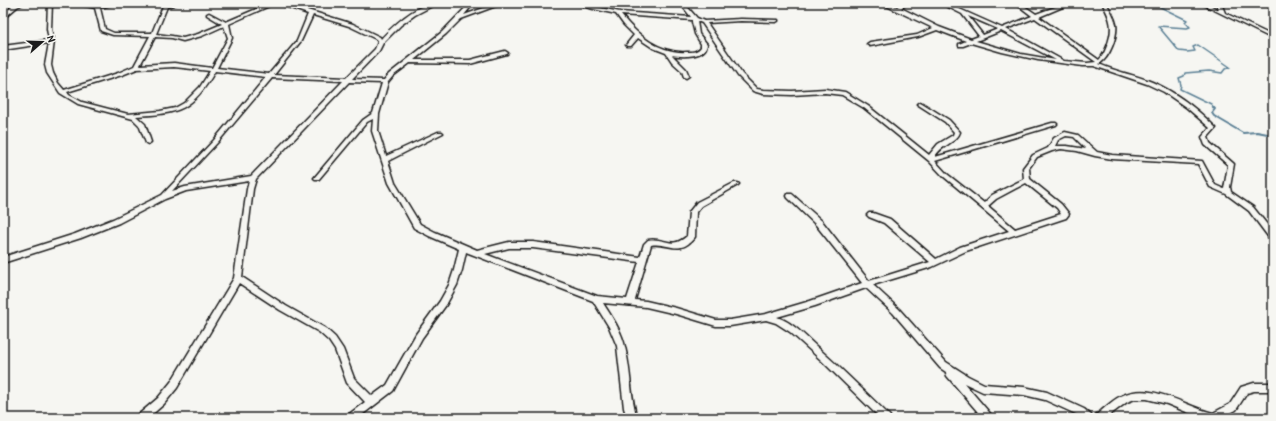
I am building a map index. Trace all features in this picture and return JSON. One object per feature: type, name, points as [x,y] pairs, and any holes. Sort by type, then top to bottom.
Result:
[{"type":"street","points":[[3,6],[22,3]]},
{"type":"street","points":[[3,18],[15,6],[22,3]]},
{"type":"street","points":[[50,3],[49,29],[52,42],[48,64],[53,78],[62,92],[80,103],[135,118],[142,124],[148,142]]},
{"type":"street","points":[[74,3],[97,7],[116,3]]},
{"type":"street","points":[[136,67],[143,57],[153,35],[164,4],[177,3]]},
{"type":"street","points":[[97,7],[103,30],[106,32],[121,35],[153,35],[172,37],[180,40],[187,39],[226,24],[274,3]]},
{"type":"street","points":[[278,3],[351,25],[378,38],[381,42]]},
{"type":"street","points":[[298,9],[320,4],[329,5],[351,3]]},
{"type":"street","points":[[141,418],[161,401],[174,385],[238,278],[250,188],[253,178],[377,50],[381,42],[391,31],[419,10],[436,3]]},
{"type":"street","points":[[472,3],[458,19],[390,75],[385,82],[376,114],[375,131],[392,183],[417,226],[476,253],[596,299],[676,311],[716,323],[730,323],[766,317],[818,302],[867,284],[929,265],[963,249],[1064,216],[1065,214],[1059,206],[1027,180],[1026,168],[1035,156],[1050,149],[1059,147],[1069,147],[1112,157],[1200,162],[1212,186],[1228,193],[1251,209],[1273,237]]},
{"type":"street","points":[[458,19],[502,3]]},
{"type":"street","points":[[617,12],[637,35],[656,48],[668,53],[683,55],[698,53],[702,50],[704,44],[697,34],[694,22],[695,19],[682,3]]},
{"type":"street","points":[[882,3],[898,8],[937,28],[988,47],[1015,54],[1067,63],[1097,63],[1104,56],[1112,38],[1114,20],[1104,3]]},
{"type":"street","points":[[898,8],[906,3]]},
{"type":"street","points":[[942,3],[1001,29],[1067,63]]},
{"type":"street","points":[[1017,3],[1097,63],[1109,70],[1150,83],[1166,91],[1182,100],[1210,125],[1213,128],[1206,137],[1207,144],[1231,164],[1227,187],[1228,193]]},
{"type":"street","points":[[961,45],[1070,3]]},
{"type":"street","points":[[1202,3],[1273,38]]},
{"type":"street","points":[[1219,3],[1223,13]]},
{"type":"street","points":[[581,4],[617,12],[695,19],[704,22],[741,20],[776,21]]},
{"type":"street","points":[[962,12],[982,37]]},
{"type":"street","points":[[163,197],[251,102],[298,41],[311,13]]},
{"type":"street","points":[[127,116],[171,111],[184,106],[199,92],[230,38],[226,24],[209,14]]},
{"type":"street","points":[[704,22],[740,75],[755,90],[764,92],[792,93],[825,91],[843,93],[871,110],[1014,232]]},
{"type":"street","points":[[870,44],[918,36],[937,28]]},
{"type":"street","points":[[629,46],[637,35]]},
{"type":"street","points":[[3,48],[52,42]]},
{"type":"street","points":[[408,61],[470,62],[505,53]]},
{"type":"street","points":[[668,53],[684,70],[686,76]]},
{"type":"street","points":[[62,92],[120,74],[136,67],[174,65],[270,76],[385,82]]},
{"type":"street","points":[[920,104],[947,121],[957,132],[956,136],[932,154],[931,160]]},
{"type":"street","points":[[317,178],[365,121],[376,114]]},
{"type":"street","points":[[931,160],[1054,124]]},
{"type":"street","points":[[384,160],[440,133]]},
{"type":"street","points":[[1050,149],[1056,139],[1070,134],[1081,139],[1095,154]]},
{"type":"street","points":[[3,260],[78,236],[116,221],[163,197],[185,189],[253,178]]},
{"type":"street","points":[[984,206],[994,196],[1027,180]]},
{"type":"street","points":[[630,303],[648,244],[651,242],[675,246],[684,244],[691,237],[693,212],[699,204],[736,184]]},
{"type":"street","points":[[790,196],[819,223],[867,284],[896,312],[989,418]]},
{"type":"street","points":[[871,215],[887,221],[935,262]]},
{"type":"street","points":[[476,253],[508,246],[532,245],[643,260]]},
{"type":"street","points":[[351,418],[390,388],[419,336],[443,303],[453,285],[463,247]]},
{"type":"street","points":[[238,278],[283,308],[322,330],[332,339],[339,349],[350,380],[371,402]]},
{"type":"street","points":[[596,299],[613,326],[621,346],[629,408],[632,418]]},
{"type":"street","points":[[766,317],[779,321],[793,330],[886,418]]},
{"type":"street","points":[[943,365],[964,379],[983,388],[1024,391],[1047,396],[1081,412],[1088,418]]},
{"type":"street","points":[[1099,418],[1125,399],[1136,396],[1155,396],[1214,416],[1233,407],[1244,390],[1254,387],[1273,387]]},
{"type":"waterway","points":[[1152,3],[1187,20],[1185,22],[1190,27],[1187,28],[1158,26],[1179,51],[1195,51],[1193,47],[1198,45],[1230,67],[1225,69],[1222,73],[1209,71],[1185,73],[1184,76],[1179,78],[1181,85],[1180,89],[1211,104],[1214,108]]},
{"type":"waterway","points":[[1214,108],[1215,109],[1212,113],[1214,116],[1243,133],[1257,132],[1273,135]]}]
